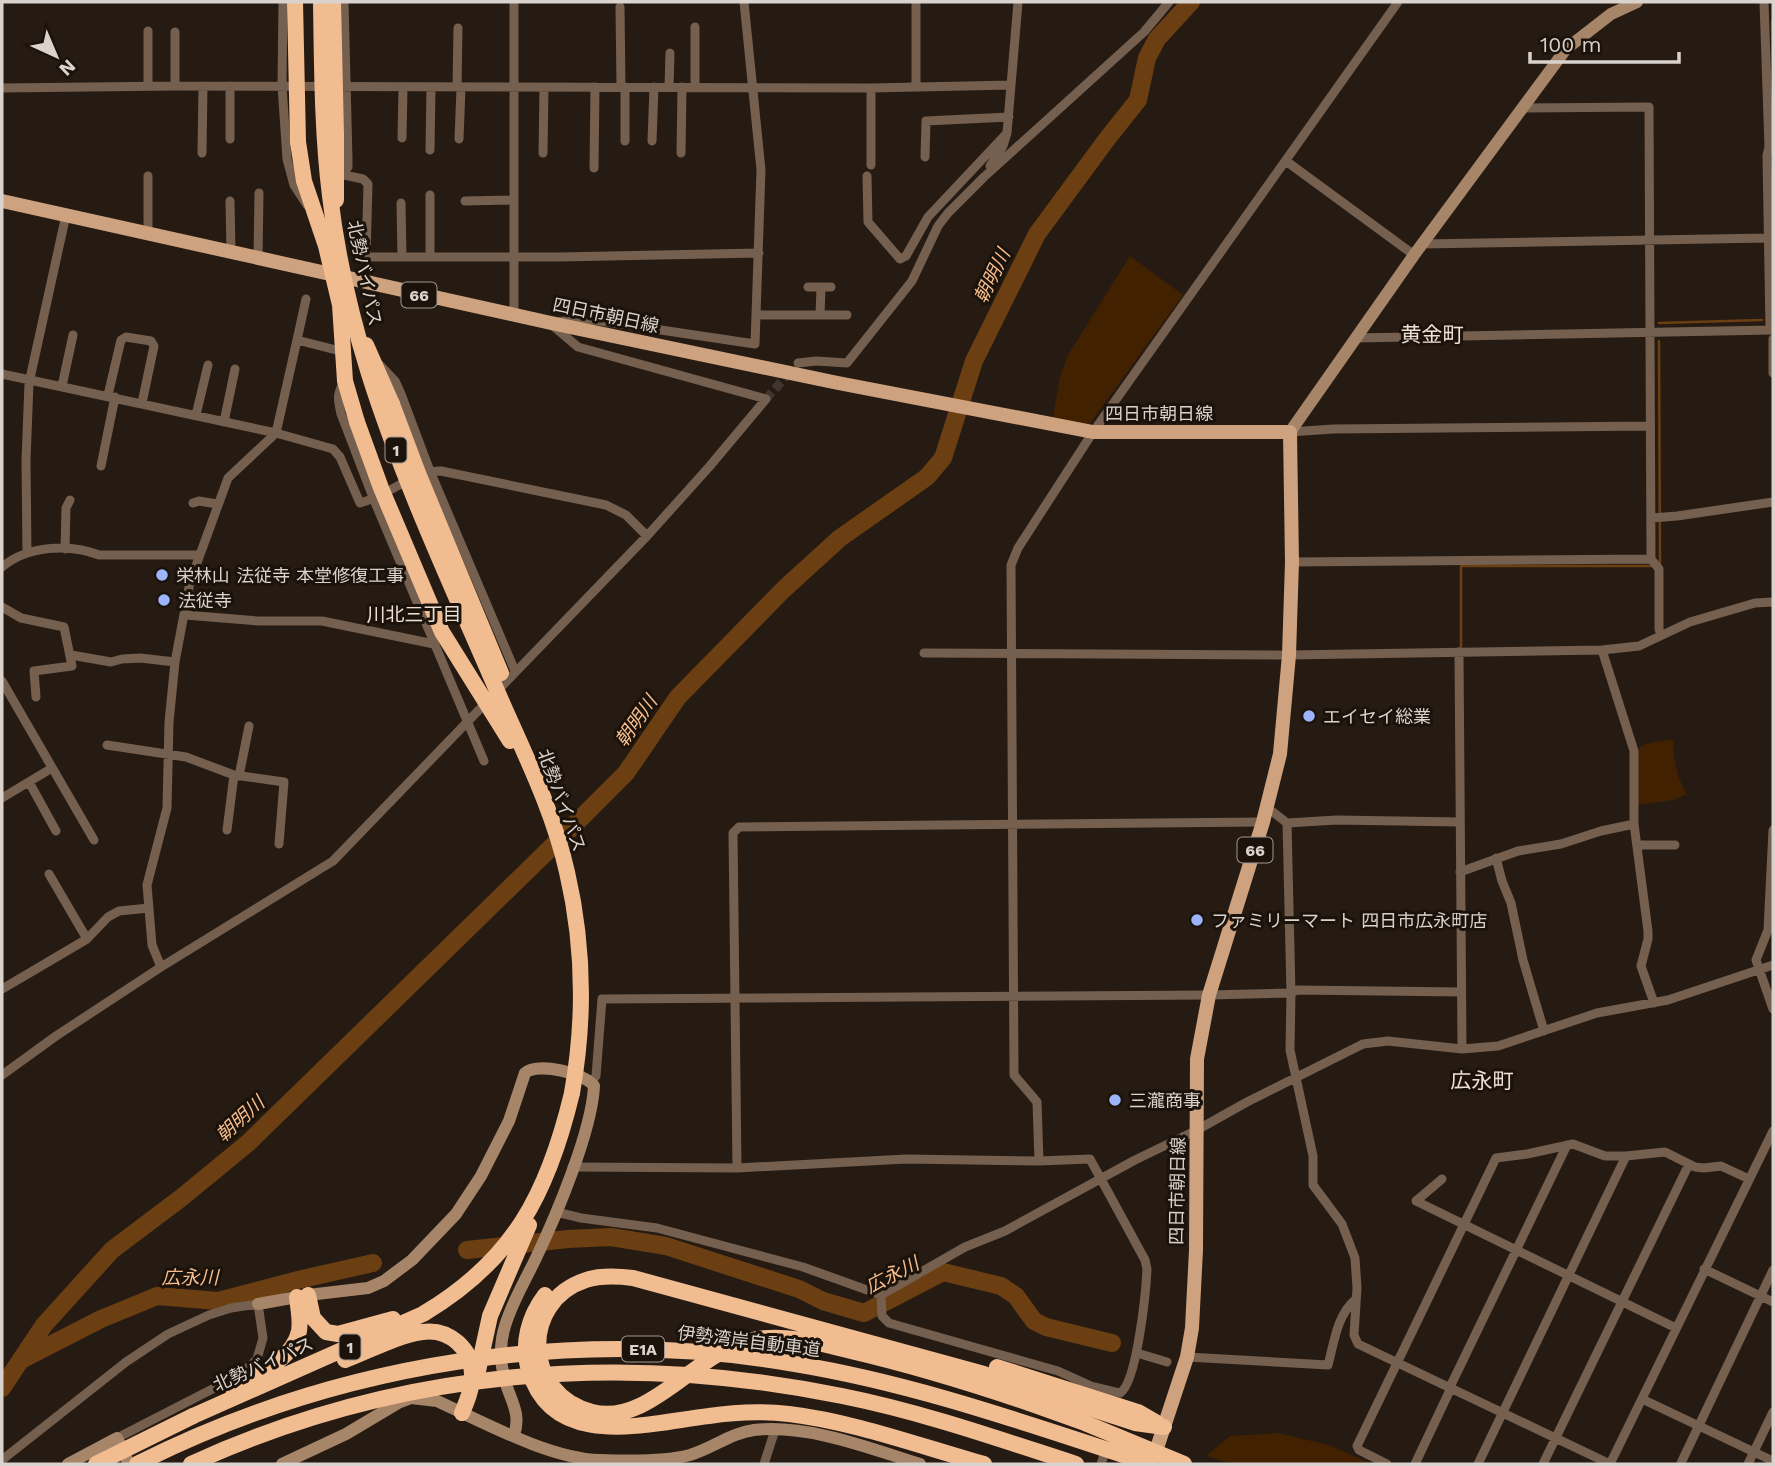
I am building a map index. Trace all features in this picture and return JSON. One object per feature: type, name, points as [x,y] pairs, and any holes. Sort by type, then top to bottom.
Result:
[{"type":"highway","name":"1","points":[[295,2],[298,142],[304,181],[372,360],[541,772],[556,818],[568,874]]},
{"type":"highway","name":"北勢バイパス","points":[[321,2],[324,136],[330,197],[352,314],[369,374],[407,478],[552,820],[568,874],[581,988],[580,1042],[572,1093],[560,1140],[520,1235]]},
{"type":"highway","name":"1","points":[[333,2],[336,136],[340,177],[337,225],[345,381],[381,488],[442,632],[511,743],[552,820]]},
{"type":"highway","name":"1","points":[[462,1413],[478,1374],[490,1316],[515,1262],[520,1235]]},
{"type":"highway","points":[[302,1296],[316,1324],[326,1332],[338,1334],[424,1307],[460,1285],[520,1235]]},
{"type":"highway","name":"北勢バイパス","points":[[96,1464],[193,1416],[423,1314],[462,1288],[491,1261]]},
{"type":"highway","points":[[984,1464],[846,1424],[785,1414],[725,1414],[616,1427],[587,1426],[554,1409],[537,1390],[528,1368],[526,1341],[533,1314],[550,1289],[570,1274],[595,1267],[636,1269],[1089,1391],[1138,1412],[1164,1427]]},
{"type":"highway","points":[[1164,1427],[1135,1423],[985,1374],[633,1278],[598,1277],[572,1285],[552,1303],[537,1341],[542,1370],[557,1393],[581,1409],[595,1413],[625,1411],[652,1399],[705,1362],[750,1340],[789,1339],[826,1345],[974,1384],[1085,1423],[1184,1464]]},
{"type":"highway","name":"1","points":[[193,1416],[288,1353],[300,1329],[302,1296]]},
{"type":"highway","points":[[225,1402],[264,1392],[411,1335],[430,1331],[454,1340],[467,1354],[472,1375],[462,1413]]},
{"type":"highway","name":"伊勢湾岸自動車道","points":[[137,1464],[197,1436],[265,1410],[329,1389],[391,1373],[522,1353],[625,1349],[738,1355],[855,1375],[991,1413],[1151,1464]]},
{"type":"highway","name":"E1A","points":[[191,1464],[272,1431],[333,1411],[389,1397],[523,1375],[625,1371],[733,1377],[845,1396],[908,1412],[1076,1464]]},
{"type":"main road","name":"四日市朝日線","points":[[2,201],[514,316],[1088,431],[1290,432],[1292,562],[1289,655],[1280,754],[1265,817],[1209,995],[1197,1059],[1195,1291],[1187,1357],[1151,1464]]},
{"type":"street","points":[[283,2],[282,86],[289,172],[317,220]]},
{"type":"street","points":[[344,2],[348,159],[340,177],[363,179],[368,184],[366,257],[759,253]]},
{"type":"street","points":[[514,2],[514,316]]},
{"type":"street","points":[[551,323],[580,318],[755,344],[761,170],[744,2]]},
{"type":"street","points":[[916,2],[916,86]]},
{"type":"street","points":[[984,177],[1003,146],[1007,133],[1018,2]]},
{"type":"street","points":[[798,363],[847,363],[912,281],[937,226],[984,177],[1144,32],[1169,2]]},
{"type":"street","points":[[1039,1161],[1037,1102],[1014,1075],[1012,565],[1018,548],[1088,431],[1286,161],[1398,2]]},
{"type":"street","points":[[1290,432],[1418,249],[1566,49],[1611,14],[1637,2]]},
{"type":"street","points":[[1356,338],[1772,329],[1767,238],[1767,155],[1771,106],[1764,2]]},
{"type":"street","points":[[620,7],[625,141]]},
{"type":"street","points":[[695,27],[695,87]]},
{"type":"street","points":[[458,28],[459,139]]},
{"type":"street","points":[[148,31],[148,86]]},
{"type":"street","points":[[175,32],[175,86]]},
{"type":"street","points":[[669,87],[670,52]]},
{"type":"street","points":[[2,88],[871,88],[1011,85]]},
{"type":"street","points":[[202,153],[203,86]]},
{"type":"street","points":[[230,86],[230,139]]},
{"type":"street","points":[[402,138],[403,87]]},
{"type":"street","points":[[430,150],[431,87]]},
{"type":"street","points":[[652,141],[654,87]]},
{"type":"street","points":[[681,153],[682,87]]},
{"type":"street","points":[[543,153],[544,88]]},
{"type":"street","points":[[594,168],[595,88]]},
{"type":"street","points":[[871,88],[871,165]]},
{"type":"street","points":[[1522,107],[1648,107],[1649,426],[1657,518],[1655,564],[1661,635]]},
{"type":"street","points":[[925,157],[926,121],[1009,117]]},
{"type":"street","points":[[867,176],[868,222],[900,259],[906,256],[928,217],[1007,133]]},
{"type":"street","points":[[1286,161],[1418,249],[1767,238]]},
{"type":"street","points":[[148,176],[148,233]]},
{"type":"street","points":[[258,259],[259,192]]},
{"type":"street","points":[[430,195],[430,257]]},
{"type":"street","points":[[465,201],[514,200]]},
{"type":"street","points":[[230,201],[231,253]]},
{"type":"street","points":[[401,203],[402,257]]},
{"type":"street","points":[[27,552],[26,434],[31,379],[66,215]]},
{"type":"street","points":[[808,287],[826,287],[820,315]]},
{"type":"street","points":[[162,967],[152,946],[147,896],[149,874],[167,808],[169,722],[175,662],[191,582],[198,555],[228,478],[276,433],[307,306]]},
{"type":"street","points":[[756,315],[847,315]]},
{"type":"street","points":[[2,1075],[162,967],[333,861],[648,536],[766,399],[578,347],[551,323]]},
{"type":"street","points":[[62,386],[73,335]]},
{"type":"street","points":[[100,466],[121,340],[126,337],[150,341],[153,346],[142,403]]},
{"type":"street","points":[[1773,339],[1773,373]]},
{"type":"street","points":[[297,340],[344,352]]},
{"type":"street","points":[[372,360],[395,382],[515,671]]},
{"type":"street","points":[[196,415],[208,365]]},
{"type":"street","points":[[224,422],[235,369]]},
{"type":"street","points":[[2,374],[276,433],[333,449],[340,457],[360,503],[374,500],[430,471],[441,471],[607,505],[626,515],[648,536]]},
{"type":"street","points":[[345,381],[339,389],[341,414],[374,500],[484,761]]},
{"type":"street","points":[[1290,432],[1333,429],[1649,426]]},
{"type":"street","points":[[65,549],[66,508],[70,500]]},
{"type":"street","points":[[193,503],[199,501],[217,504]]},
{"type":"street","points":[[1657,518],[1773,502]]},
{"type":"street","points":[[2,567],[19,554],[65,549],[99,555],[198,555]]},
{"type":"street","points":[[1292,562],[1655,564]]},
{"type":"street","points":[[924,653],[1289,655],[1602,650],[1639,646],[1710,616],[1755,603],[1773,602]]},
{"type":"street","points":[[2,607],[21,618],[64,627],[72,666],[34,671],[36,697]]},
{"type":"street","points":[[185,615],[258,621],[322,621],[434,644]]},
{"type":"street","points":[[1602,650],[1634,751],[1634,824],[1648,931],[1641,966],[1654,1003]]},
{"type":"street","points":[[1461,652],[1459,822],[1462,871],[1462,1049]]},
{"type":"street","points":[[71,655],[111,662],[140,658],[175,662]]},
{"type":"street","points":[[2,681],[94,840]]},
{"type":"street","points":[[228,830],[249,726]]},
{"type":"street","points":[[107,745],[186,757],[237,776],[284,782],[279,844]]},
{"type":"street","points":[[3,795],[52,768]]},
{"type":"street","points":[[29,782],[56,831]]},
{"type":"street","points":[[737,1168],[733,833],[739,827],[1013,825],[1265,817],[1280,817],[1287,823],[1337,820],[1459,822]]},
{"type":"street","points":[[1287,823],[1290,1050],[1311,1142],[1313,1185],[1342,1224],[1356,1258],[1354,1335],[1358,1343],[1610,1464],[1704,1269],[1772,1138]]},
{"type":"street","points":[[1462,871],[1496,858],[1634,824]]},
{"type":"street","points":[[1773,830],[1768,929],[1766,941],[1756,960],[1773,1009]]},
{"type":"street","points":[[1637,845],[1675,845]]},
{"type":"street","points":[[1496,858],[1511,903],[1523,960],[1544,1031]]},
{"type":"street","points":[[49,874],[87,939]]},
{"type":"street","points":[[2,989],[87,939],[108,917],[119,911],[149,908]]},
{"type":"street","points":[[556,1212],[657,1228],[803,1267],[881,1295],[965,1247],[1005,1231],[1135,1160],[1356,1047],[1374,1041],[1462,1049],[1498,1046],[1597,1013],[1668,1000],[1773,965]]},
{"type":"street","points":[[514,1435],[518,1417],[503,1375],[502,1340],[512,1306],[556,1212],[594,1094],[592,1082],[596,1076],[602,999],[1209,995],[1291,993],[1297,990],[1461,995]]},
{"type":"street","points":[[2,1460],[126,1362],[168,1334],[231,1308],[376,1286],[404,1266],[456,1214],[487,1166],[509,1121],[522,1078],[529,1069],[543,1068],[563,1072],[592,1082]]},
{"type":"street","points":[[1387,1464],[1359,1450],[1357,1446],[1496,1158],[1567,1145],[1577,1145],[1598,1155],[1626,1157],[1665,1152],[1689,1164],[1704,1168],[1721,1166],[1749,1179]]},
{"type":"street","points":[[1415,1464],[1567,1145]]},
{"type":"street","points":[[1478,1464],[1626,1157]]},
{"type":"street","points":[[572,1167],[737,1168],[906,1159],[1090,1159],[1145,1260],[1147,1269],[1137,1353],[1125,1391],[1120,1394],[1089,1391],[1058,1371],[889,1323],[883,1316],[881,1295]]},
{"type":"street","points":[[1543,1464],[1689,1164]]},
{"type":"street","points":[[1442,1179],[1416,1201],[1676,1328]]},
{"type":"street","points":[[1704,1269],[1773,1302]]},
{"type":"street","points":[[1681,1463],[1773,1270]]},
{"type":"street","points":[[1187,1357],[1328,1365],[1340,1322],[1347,1307],[1355,1300]]},
{"type":"street","points":[[68,1464],[226,1382],[250,1366],[262,1348],[258,1304]]},
{"type":"street","points":[[1137,1353],[1167,1362]]},
{"type":"street","points":[[282,1464],[346,1434],[411,1398],[428,1398],[547,1450],[578,1458],[677,1461],[740,1433],[775,1430],[828,1437],[920,1464]]},
{"type":"street","points":[[1642,1399],[1773,1461]]},
{"type":"street","points":[[1748,1464],[1773,1412]]},
{"type":"street","points":[[764,1464],[775,1430]]},
{"type":"street","points":[[1101,1464],[1112,1431]]},
{"type":"street","points":[[117,1438],[129,1464]]},
{"type":"shaded area","points":[[1130,256],[1183,295],[1088,426],[1053,417],[1060,377],[1068,355]]},
{"type":"shaded area","points":[[1673,740],[1676,768],[1687,794],[1673,800],[1637,805],[1638,749],[1650,743]]},
{"type":"shaded area","points":[[1278,1433],[1329,1445],[1372,1464],[1233,1464],[1206,1456],[1230,1436]]},
{"type":"waterway","name":"朝明川","points":[[2,1388],[44,1325],[112,1250],[248,1143],[569,830],[626,773],[678,697],[784,589],[840,538],[927,477],[943,458],[974,361],[1037,234],[1138,100],[1147,58],[1157,39],[1191,2]]},
{"type":"waterway","points":[[1772,21],[1773,63]]},
{"type":"waterway","points":[[1773,191],[1773,211]]},
{"type":"waterway","points":[[1659,323],[1762,320]]},
{"type":"waterway","points":[[1659,341],[1660,565]]},
{"type":"waterway","points":[[1461,649],[1461,566],[1655,566]]},
{"type":"waterway","name":"広永川","points":[[467,1250],[611,1237],[666,1246],[864,1313],[943,1272],[1001,1286],[1016,1296],[1034,1321],[1046,1327],[1112,1343]]},
{"type":"waterway","name":"広永川","points":[[21,1360],[101,1319],[157,1296],[218,1301],[373,1263]]},
{"type":"tunnel","points":[[766,399],[791,371]]},
{"type":"place","name":"栄林山 法従寺 本堂修復工事","points":[[162,575]]},
{"type":"place","name":"法従寺","points":[[164,600]]},
{"type":"place","name":"エイセイ総業","points":[[1309,716]]},
{"type":"place","name":"ファミリーマート 四日市広永町店","points":[[1197,920]]},
{"type":"place","name":"三瀧商事","points":[[1115,1100]]},
{"type":"district","name":"黄金町","points":[[1432,334]]},
{"type":"district","name":"川北三丁目","points":[[414,614]]},
{"type":"district","name":"広永町","points":[[1482,1080]]}]
